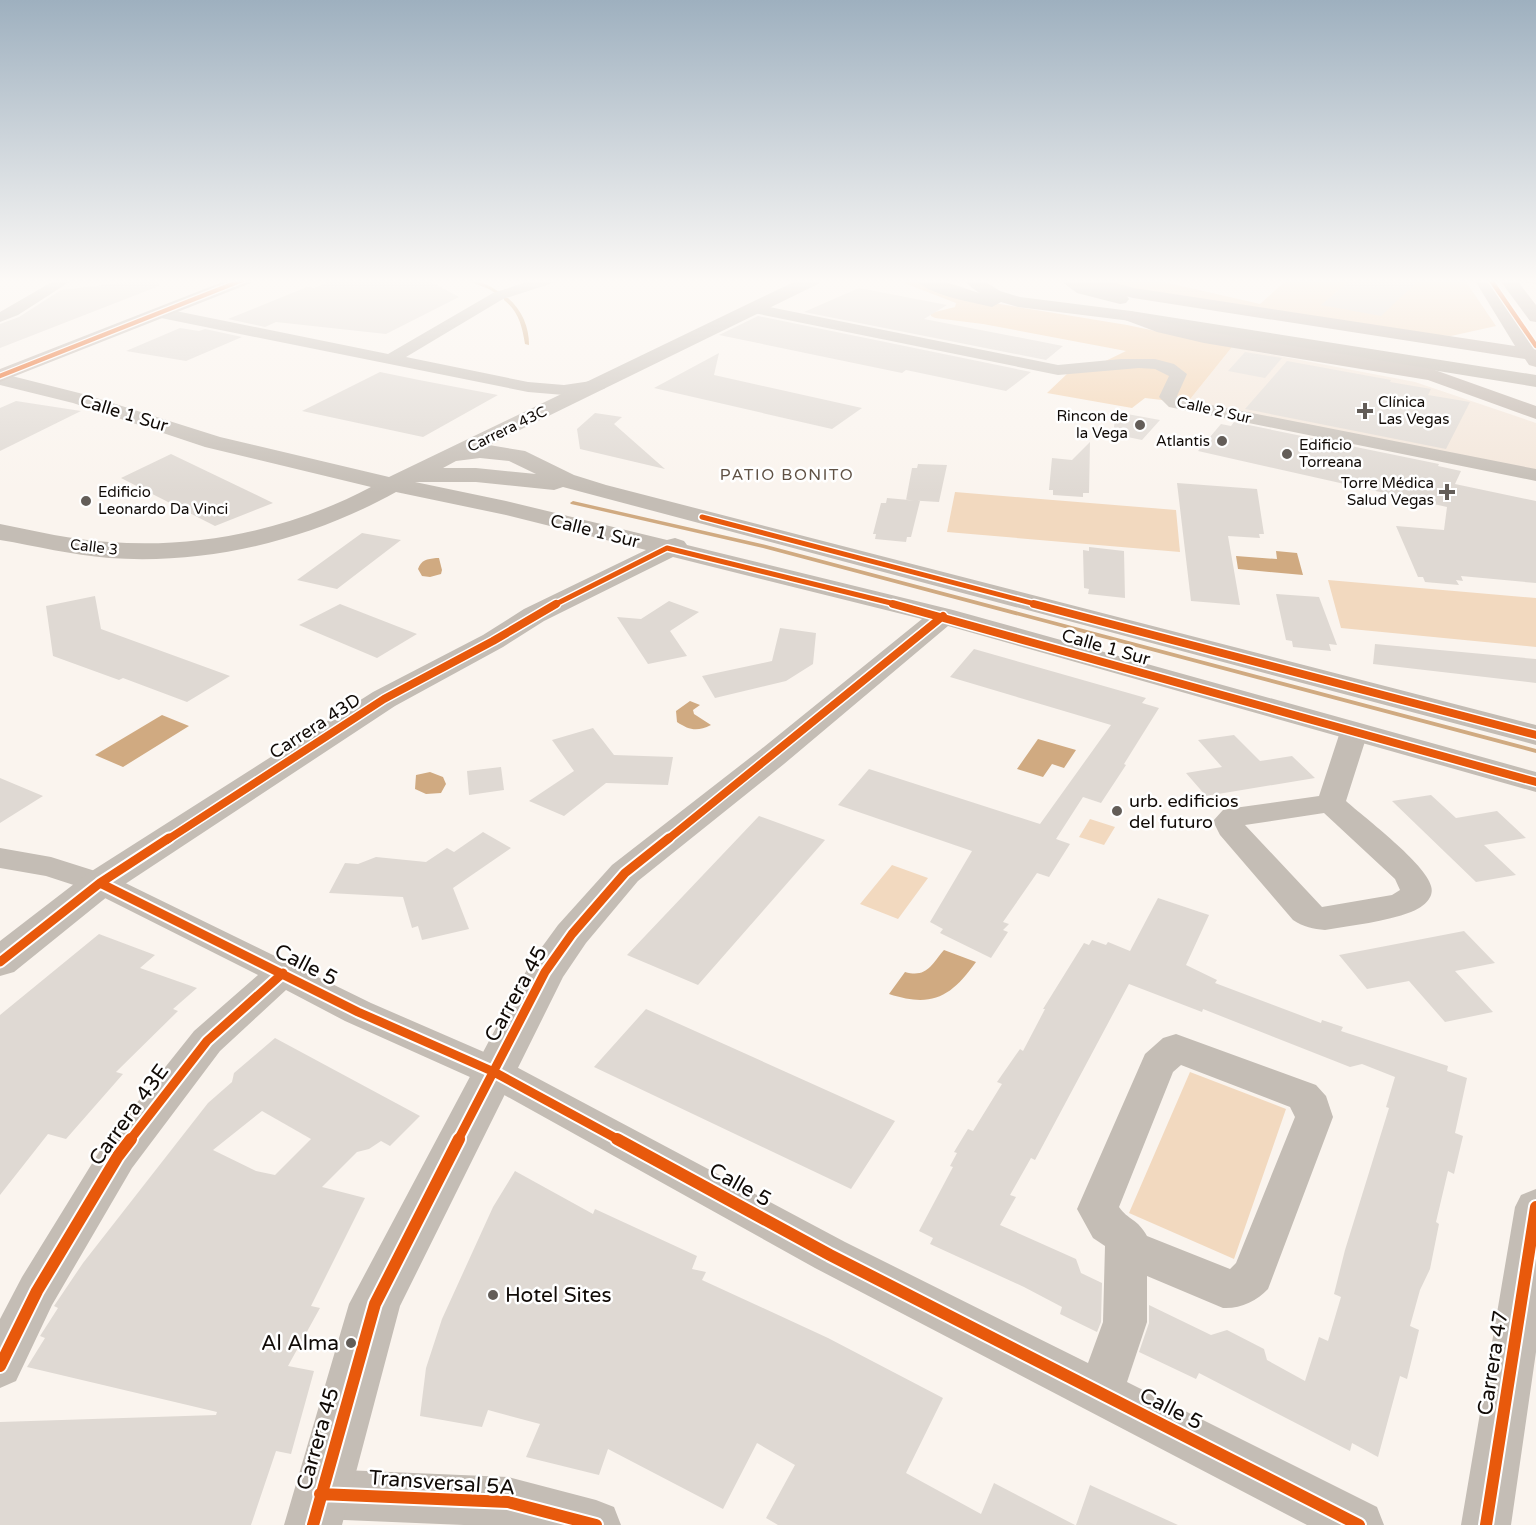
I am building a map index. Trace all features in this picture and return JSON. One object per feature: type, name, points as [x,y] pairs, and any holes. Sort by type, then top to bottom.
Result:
[{"type":"main road","points":[[3,371],[51,350]]},
{"type":"main road","points":[[3,371],[60,350]]},
{"type":"main road","points":[[1283,350],[1432,375],[1536,413]]},
{"type":"main road","points":[[1374,350],[1408,355],[1535,359]]},
{"type":"main road","points":[[1382,350],[1536,381]]},
{"type":"main road","points":[[1432,375],[1449,373],[1468,364],[1470,359],[1463,350]]},
{"type":"main road","points":[[1502,350],[1507,378],[1515,388],[1536,398]]},
{"type":"main road","points":[[1503,350],[1535,359]]},
{"type":"street","points":[[342,350],[528,387],[564,390],[598,385]]},
{"type":"street","points":[[390,360],[407,350]]},
{"type":"street","name":"Carrera 43C","points":[[188,548],[258,536],[315,522],[670,350]]},
{"type":"street","name":"Calle 2 Sur","points":[[960,350],[1059,370],[1161,365],[1176,371],[1179,378],[1168,397],[1175,403],[1536,476]]},
{"type":"street","name":"Calle 1 Sur","points":[[3,371],[80,399],[213,441],[402,479],[559,522],[943,616],[1536,782]]},
{"type":"street","points":[[517,456],[514,446],[516,437],[547,402],[547,398],[528,387]]},
{"type":"street","name":"Calle 1 Sur","points":[[453,455],[486,451],[517,456],[539,468],[598,490],[1536,735]]},
{"type":"street","name":"Calle 1 Sur","points":[[402,479],[476,475],[598,490]]},
{"type":"street","points":[[559,522],[547,517],[541,510],[542,502],[565,491],[598,490]]},
{"type":"street","name":"Carrera 43D","points":[[0,963],[100,884],[384,699],[493,641],[534,615],[667,548],[692,538],[700,531],[703,524],[702,517]]},
{"type":"street","name":"Calle 3","points":[[0,532],[108,550],[188,548]]},
{"type":"street","name":"Carrera 45","points":[[317,1510],[375,1304],[545,972],[572,934],[626,873],[772,757],[943,616]]},
{"type":"street","points":[[1331,803],[1354,732]]},
{"type":"street","points":[[1331,803],[1406,872],[1415,884],[1416,894],[1402,904],[1325,919],[1314,918],[1290,896],[1231,828],[1228,821],[1234,817],[1331,803]]},
{"type":"street","name":"Calle 5","points":[[0,858],[51,867],[100,884],[358,1012],[494,1072],[830,1255],[1359,1525]]},
{"type":"street","name":"Carrera 43E","points":[[0,1366],[37,1291],[118,1156],[207,1041],[283,973]]},
{"type":"street","points":[[1100,1393],[1125,1322],[1126,1237],[1108,1225],[1098,1209],[1158,1064],[1176,1048],[1303,1096],[1312,1107],[1314,1117],[1253,1275],[1245,1285],[1236,1289],[1223,1288],[1126,1247]]},
{"type":"street","name":"Carrera 47","points":[[1486,1525],[1536,1207]]},
{"type":"street","name":"Transversal 5A","points":[[317,1510],[508,1502],[596,1525]]},
{"type":"shaded area","points":[[1122,350],[1229,350],[1187,403],[1145,398],[1132,408],[1047,393],[1068,373],[1083,372],[1126,351]]},
{"type":"shaded area","name":"Clínica Las Vegas","points":[[1229,350],[1249,350],[1415,382],[1536,423],[1536,470],[1187,403]]},
{"type":"shaded area","points":[[955,492],[1176,510],[1180,552],[947,532]]},
{"type":"shaded area","points":[[1276,551],[1297,553],[1303,575],[1238,569],[1236,556],[1277,559]]},
{"type":"shaded area","points":[[439,558],[441,574],[430,577],[422,576],[418,569],[421,564],[427,560]]},
{"type":"shaded area","points":[[1328,580],[1536,598],[1536,647],[1341,628]]},
{"type":"shaded area","points":[[690,701],[700,705],[693,710],[694,714],[711,725],[693,729],[677,722],[676,711]]},
{"type":"shaded area","points":[[162,715],[189,726],[123,767],[95,755]]},
{"type":"shaded area","points":[[1038,739],[1076,750],[1064,768],[1052,764],[1043,777],[1017,769]]},
{"type":"shaded area","points":[[430,772],[443,777],[446,784],[441,793],[426,794],[415,789],[416,775]]},
{"type":"shaded area","points":[[1090,819],[1115,827],[1104,845],[1079,837]]},
{"type":"shaded area","points":[[892,865],[928,878],[898,919],[860,904]]},
{"type":"shaded area","points":[[944,950],[976,962],[958,984],[949,991],[929,999],[917,1000],[889,994],[905,972],[924,972]]},
{"type":"shaded area","points":[[1190,1072],[1286,1109],[1234,1259],[1129,1213]]},
{"type":"building","points":[[128,350],[211,350],[186,361],[126,351]]},
{"type":"building","points":[[792,350],[925,350],[1031,372],[1006,391],[906,370],[902,373]]},
{"type":"building","points":[[996,350],[1058,350],[1046,360]]},
{"type":"building","points":[[1245,352],[1282,358],[1265,378],[1228,371]]},
{"type":"building","points":[[719,353],[714,375],[862,408],[832,429],[654,388]]},
{"type":"building","name":"Clínica Las Vegas","points":[[1287,361],[1391,380],[1390,382],[1431,389],[1428,395],[1470,402],[1446,449],[1245,409]]},
{"type":"building","points":[[380,372],[498,395],[423,437],[302,411]]},
{"type":"building","points":[[16,401],[81,411],[0,451],[0,408]]},
{"type":"building","name":"Rincon de la Vega","points":[[1116,412],[1160,420],[1142,440],[1113,434]]},
{"type":"building","points":[[595,413],[622,417],[614,424],[665,469],[580,449],[577,429]]},
{"type":"building","points":[[1234,422],[1439,464],[1438,466],[1461,471],[1455,484],[1536,501],[1536,583],[1461,576],[1463,581],[1456,580],[1459,585],[1425,582],[1423,577],[1418,577],[1396,526],[1444,530],[1447,507],[1198,451],[1221,424],[1231,426]]},
{"type":"building","points":[[1090,442],[1089,493],[1083,493],[1083,497],[1053,495],[1053,490],[1049,490],[1052,458],[1072,460]]},
{"type":"building","points":[[171,454],[273,503],[215,526],[121,478]]},
{"type":"building","points":[[918,464],[947,465],[939,502],[906,500],[912,468],[917,468]]},
{"type":"building","points":[[1177,483],[1257,489],[1264,534],[1259,534],[1260,538],[1228,536],[1240,605],[1191,601]]},
{"type":"building","points":[[887,498],[920,501],[911,537],[907,537],[906,542],[875,539],[876,534],[873,534],[881,503],[886,503]]},
{"type":"building","points":[[362,533],[401,540],[337,589],[297,580]]},
{"type":"building","points":[[1089,547],[1124,551],[1125,598],[1088,594],[1089,589],[1084,588],[1083,550],[1089,551]]},
{"type":"building","points":[[1276,594],[1319,597],[1337,645],[1329,644],[1331,651],[1293,647],[1292,641],[1286,640]]},
{"type":"building","points":[[95,596],[101,629],[230,676],[187,702],[123,678],[119,680],[53,656],[46,606]]},
{"type":"building","points":[[669,601],[699,612],[670,631],[687,656],[648,664],[617,617],[641,619]]},
{"type":"building","points":[[340,604],[417,634],[377,658],[299,625]]},
{"type":"building","points":[[780,628],[816,633],[813,664],[786,681],[715,698],[702,676],[772,661]]},
{"type":"building","points":[[1375,644],[1536,659],[1536,683],[1373,664]]},
{"type":"building","points":[[974,649],[1146,698],[1142,703],[1159,708],[1101,803],[1083,797],[1056,839],[1070,844],[1049,877],[1037,873],[1003,922],[1009,924],[1003,930],[1008,932],[991,958],[940,933],[943,929],[930,922],[972,851],[838,805],[869,769],[1040,824],[1111,725],[950,677]]},
{"type":"building","points":[[593,728],[614,755],[673,757],[668,785],[606,783],[564,816],[529,801],[574,771],[552,740]]},
{"type":"building","points":[[1234,735],[1260,761],[1292,756],[1315,778],[1206,796],[1186,773],[1222,767],[1198,740]]},
{"type":"building","points":[[501,767],[504,790],[469,795],[467,771]]},
{"type":"building","points":[[0,778],[43,796],[0,823]]},
{"type":"building","points":[[1431,795],[1456,818],[1497,811],[1526,838],[1484,845],[1516,875],[1476,882],[1392,801]]},
{"type":"building","points":[[759,816],[825,840],[698,985],[627,955]]},
{"type":"building","points":[[483,832],[511,848],[453,888],[469,929],[422,940],[418,926],[412,928],[403,897],[329,893],[345,863],[358,864],[376,857],[426,862],[447,848],[454,852]]},
{"type":"building","points":[[1158,898],[1209,915],[1186,965],[1217,980],[1215,983],[1321,1023],[1322,1020],[1343,1027],[1341,1031],[1448,1066],[1447,1071],[1467,1078],[1455,1133],[1463,1136],[1454,1174],[1448,1171],[1436,1222],[1439,1224],[1430,1269],[1420,1290],[1410,1326],[1419,1330],[1407,1379],[1400,1376],[1378,1457],[1352,1443],[1350,1451],[1199,1373],[1196,1379],[1139,1352],[1149,1323],[1149,1305],[1211,1335],[1227,1330],[1264,1349],[1267,1360],[1305,1381],[1319,1337],[1328,1341],[1341,1297],[1334,1294],[1345,1250],[1389,1108],[1386,1107],[1395,1077],[1362,1064],[1350,1067],[1203,1009],[1202,1012],[1129,984],[1035,1160],[1031,1158],[1010,1195],[1016,1197],[1000,1225],[1076,1259],[1081,1273],[1102,1283],[1101,1322],[1097,1332],[1060,1314],[1062,1307],[930,1244],[933,1238],[919,1231],[953,1167],[950,1166],[957,1153],[954,1152],[968,1129],[973,1131],[1002,1084],[997,1082],[1020,1049],[1023,1051],[1045,1009],[1043,1009],[1084,943],[1089,945],[1092,940],[1106,945],[1108,942],[1130,951]]},
{"type":"building","points":[[1464,931],[1495,963],[1455,971],[1493,1012],[1445,1022],[1409,981],[1367,989],[1339,955]]},
{"type":"building","points":[[99,934],[155,955],[140,968],[197,988],[173,1009],[178,1011],[116,1072],[123,1074],[66,1139],[48,1134],[0,1195],[0,1015]]},
{"type":"building","points":[[646,1009],[895,1121],[851,1189],[594,1067]]},
{"type":"building","points":[[275,1038],[420,1116],[390,1146],[381,1141],[369,1149],[357,1152],[322,1187],[365,1198],[311,1306],[320,1308],[288,1366],[314,1371],[291,1454],[276,1451],[251,1525],[0,1525],[0,1422],[216,1415],[217,1412],[27,1367],[45,1338],[40,1336],[58,1308],[54,1306],[83,1263],[208,1103],[232,1082],[234,1073]],"holes":[[[262,1111],[311,1139],[275,1175],[256,1171],[213,1150]]]},
{"type":"building","points":[[515,1171],[593,1214],[595,1209],[697,1256],[692,1269],[706,1272],[702,1280],[828,1338],[943,1398],[906,1473],[981,1514],[994,1483],[1075,1525],[778,1525],[766,1518],[795,1465],[757,1443],[723,1509],[608,1449],[599,1475],[526,1457],[540,1424],[488,1410],[482,1427],[420,1416],[426,1368],[442,1319],[493,1207]]},
{"type":"building","points":[[1090,1485],[1178,1525],[1076,1525]]},
{"type":"waterway","points":[[573,503],[764,546],[1536,751]]},
{"type":"cycle path","points":[[0,376],[65,350]]},
{"type":"cycle path","points":[[702,517],[1536,735]]},
{"type":"cycle path","points":[[0,962],[100,883],[384,699],[493,641],[534,615],[667,548],[943,616],[1536,782]]},
{"type":"cycle path","points":[[313,1525],[375,1304],[545,972],[572,934],[625,873],[772,757],[943,616]]},
{"type":"cycle path","points":[[100,883],[358,1012],[494,1072],[830,1255],[1359,1525]]},
{"type":"cycle path","points":[[0,1366],[37,1291],[118,1156],[207,1041],[283,973]]},
{"type":"cycle path","points":[[1486,1525],[1536,1207]]},
{"type":"cycle path","points":[[320,1494],[508,1502],[596,1525]]},
{"type":"place","name":"Clínica Las Vegas","points":[[1365,411]]},
{"type":"place","name":"Rincon de la Vega","points":[[1140,425]]},
{"type":"place","name":"Atlantis","points":[[1222,441]]},
{"type":"place","name":"Edificio Torreana","points":[[1287,454]]},
{"type":"place","name":"Torre Médica Salud Vegas","points":[[1447,492]]},
{"type":"place","name":"Edificio Leonardo Da Vinci","points":[[86,501]]},
{"type":"place","name":"urb. edificios del futuro","points":[[1117,811]]},
{"type":"place","name":"Hotel Sites","points":[[493,1295]]},
{"type":"place","name":"Al Alma","points":[[351,1343]]},
{"type":"district","name":"PATIO BONITO","points":[[787,475]]}]
